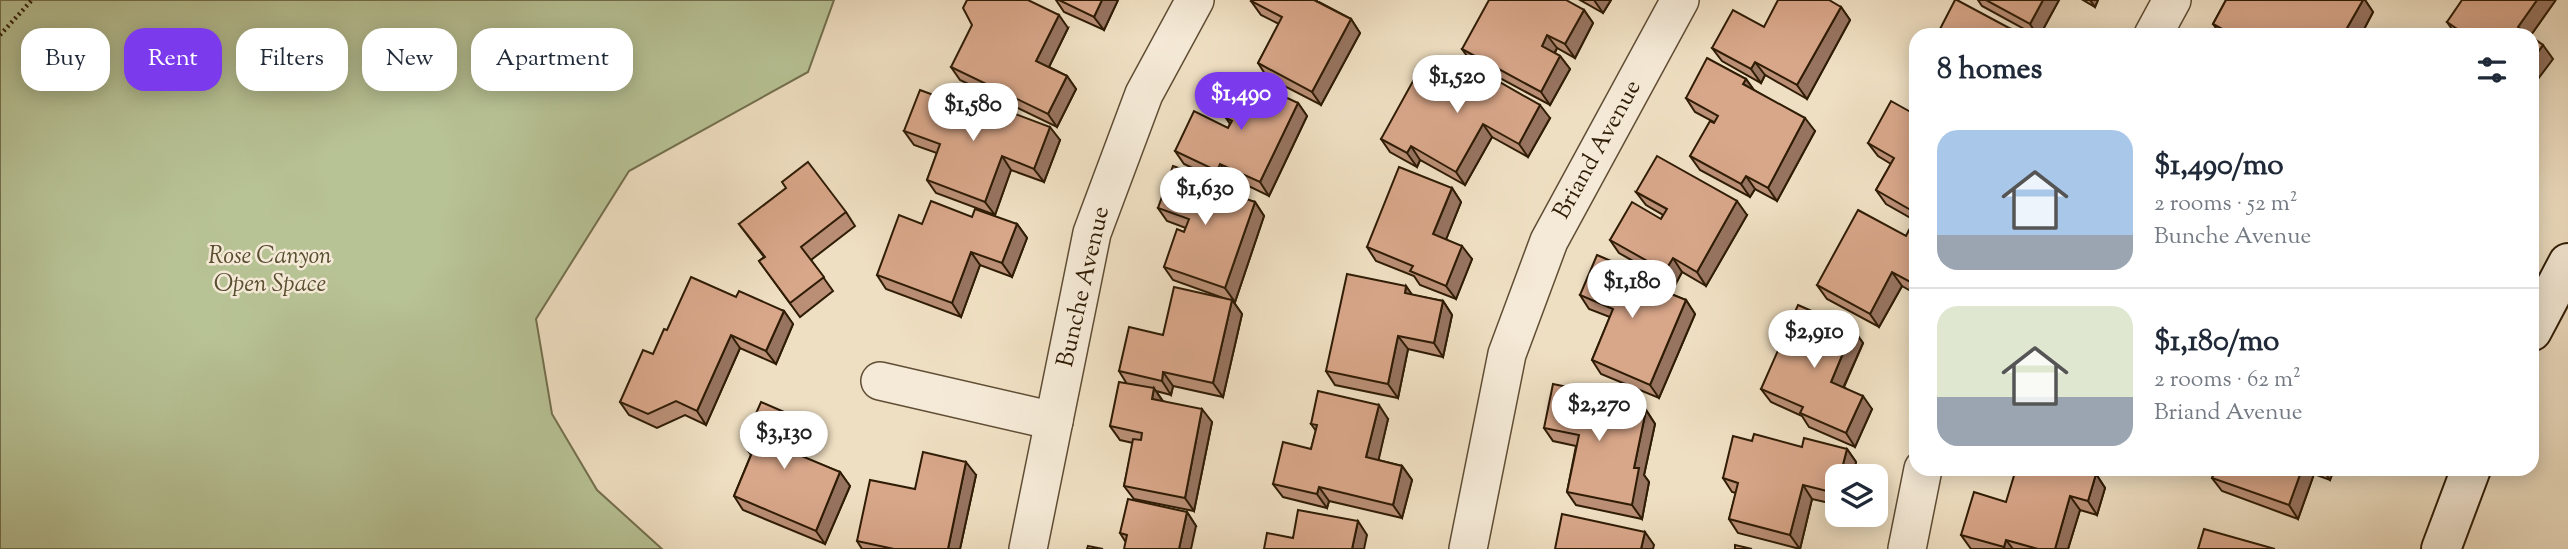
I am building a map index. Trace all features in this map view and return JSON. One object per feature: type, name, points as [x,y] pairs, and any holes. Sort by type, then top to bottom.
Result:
[{"type":"street","name":"Bunche Avenue","points":[[1028,549],[1092,233],[1144,94],[1195,0]]},
{"type":"street","name":"Briand Avenue","points":[[1468,549],[1507,354],[1549,241],[1681,0]]},
{"type":"street","points":[[2157,28],[2172,0]]},
{"type":"street","points":[[2539,318],[2568,263]]},
{"type":"street","points":[[880,381],[1054,421]]},
{"type":"street","points":[[1907,549],[1922,476]]},
{"type":"street","points":[[2441,549],[2468,476]]},
{"type":"path","points":[[0,35],[33,0]]},
{"type":"green space","name":"Rose Canyon Open Space","points":[[0,0],[834,0],[808,72],[629,171],[536,319],[552,414],[597,490],[662,549],[0,549]]},
{"type":"building","points":[[967,0],[1028,0],[1059,15],[1036,61],[1067,76],[1048,114],[951,67],[972,25],[963,8]]},
{"type":"building","points":[[1059,0],[1102,0],[1094,17]]},
{"type":"building","points":[[1252,0],[1314,0],[1351,19],[1312,92],[1258,63],[1282,17]]},
{"type":"building","points":[[1489,0],[1566,0],[1584,10],[1565,44],[1547,35],[1542,46],[1560,56],[1541,92],[1462,49]]},
{"type":"building","points":[[1778,0],[1829,0],[1841,7],[1797,85],[1755,62],[1751,69],[1712,48],[1733,10],[1764,27]]},
{"type":"building","points":[[1957,0],[2009,28],[1941,28]]},
{"type":"building","points":[[1986,0],[2043,0],[2030,24]]},
{"type":"building","points":[[2226,0],[2363,0],[2347,28],[2220,28],[2213,24]]},
{"type":"building","points":[[2462,0],[2537,0],[2519,28],[2456,28],[2447,22]]},
{"type":"building","points":[[1707,58],[1746,79],[1743,84],[1805,118],[1768,188],[1746,176],[1741,184],[1690,156],[1710,121],[1714,123],[1718,116],[1686,98]]},
{"type":"building","points":[[1450,65],[1478,80],[1482,72],[1540,105],[1519,144],[1483,124],[1456,172],[1411,146],[1407,153],[1381,139],[1418,72],[1439,84]]},
{"type":"building","points":[[1245,78],[1298,103],[1260,182],[1220,164],[1217,171],[1175,151],[1194,111],[1228,128],[1232,121],[1226,118]]},
{"type":"building","points":[[920,90],[1006,122],[1010,112],[1050,127],[1034,169],[1002,156],[985,202],[927,180],[940,144],[904,131]]},
{"type":"building","points":[[1891,101],[1909,111],[1909,209],[1876,190],[1894,158],[1868,143]]},
{"type":"building","points":[[1657,156],[1737,201],[1697,272],[1673,258],[1665,271],[1610,240],[1632,202],[1661,219],[1667,209],[1636,192]]},
{"type":"building","points":[[808,162],[846,212],[801,247],[824,277],[790,303],[759,261],[765,257],[739,224],[786,188],[782,182]]},
{"type":"building","points":[[1173,166],[1217,182],[1215,188],[1255,202],[1225,288],[1164,267],[1177,229],[1184,232],[1189,219],[1158,208]]},
{"type":"building","points":[[1399,167],[1452,188],[1433,234],[1462,246],[1446,286],[1410,271],[1413,266],[1367,247]]},
{"type":"building","points":[[931,201],[972,217],[975,209],[1017,224],[1002,263],[971,252],[952,303],[877,275],[899,215],[922,224]]},
{"type":"building","points":[[1858,210],[1906,236],[1909,230],[1909,281],[1892,272],[1870,314],[1817,285]]},
{"type":"building","points":[[1597,255],[1639,273],[1636,280],[1686,300],[1650,385],[1592,360],[1613,309],[1580,295]]},
{"type":"building","points":[[1347,274],[1406,286],[1405,293],[1443,301],[1434,343],[1398,336],[1388,384],[1326,371]]},
{"type":"building","points":[[691,277],[736,297],[739,291],[784,311],[766,351],[731,335],[697,411],[676,401],[648,414],[620,402],[643,350],[653,354]]},
{"type":"building","points":[[1174,287],[1232,300],[1213,383],[1163,372],[1162,381],[1119,371],[1129,327],[1163,335]]},
{"type":"building","points":[[1798,305],[1853,329],[1831,382],[1863,396],[1846,433],[1800,413],[1803,407],[1761,389]]},
{"type":"building","points":[[1119,382],[1154,388],[1152,399],[1202,409],[1185,498],[1124,486],[1133,439],[1141,440],[1142,433],[1110,426]]},
{"type":"building","points":[[1553,384],[1597,393],[1596,400],[1646,410],[1634,468],[1639,468],[1632,505],[1567,492],[1579,435],[1544,428]]},
{"type":"building","points":[[1318,391],[1379,405],[1366,457],[1402,466],[1393,505],[1319,487],[1317,494],[1273,484],[1283,442],[1311,449],[1317,425],[1311,424]]},
{"type":"building","points":[[761,402],[805,421],[792,452],[840,472],[816,531],[734,496],[754,448],[743,443]]},
{"type":"building","points":[[1754,434],[1802,447],[1804,438],[1847,449],[1843,464],[1825,464],[1825,490],[1803,485],[1790,535],[1729,519],[1738,483],[1723,478],[1733,436],[1752,441]]},
{"type":"building","points":[[923,452],[966,462],[948,549],[894,549],[857,541],[870,480],[915,489]]},
{"type":"building","points":[[2014,476],[2095,476],[2088,501],[2070,496],[2055,549],[2038,549],[2006,540],[2004,547],[1961,535],[1974,492],[2006,502]]},
{"type":"building","points":[[2213,476],[2299,476],[2289,505],[2212,478]]},
{"type":"building","points":[[1128,499],[1187,512],[1179,549],[1124,549],[1127,535],[1120,533]]},
{"type":"building","points":[[1298,510],[1358,521],[1352,549],[1264,549],[1267,533],[1293,538]]},
{"type":"building","points":[[1562,514],[1645,532],[1641,549],[1555,549]]},
{"type":"building","points":[[2204,529],[2275,549],[2198,549]]},
{"type":"building","points":[[1735,545],[1752,549],[1735,549]]}]
